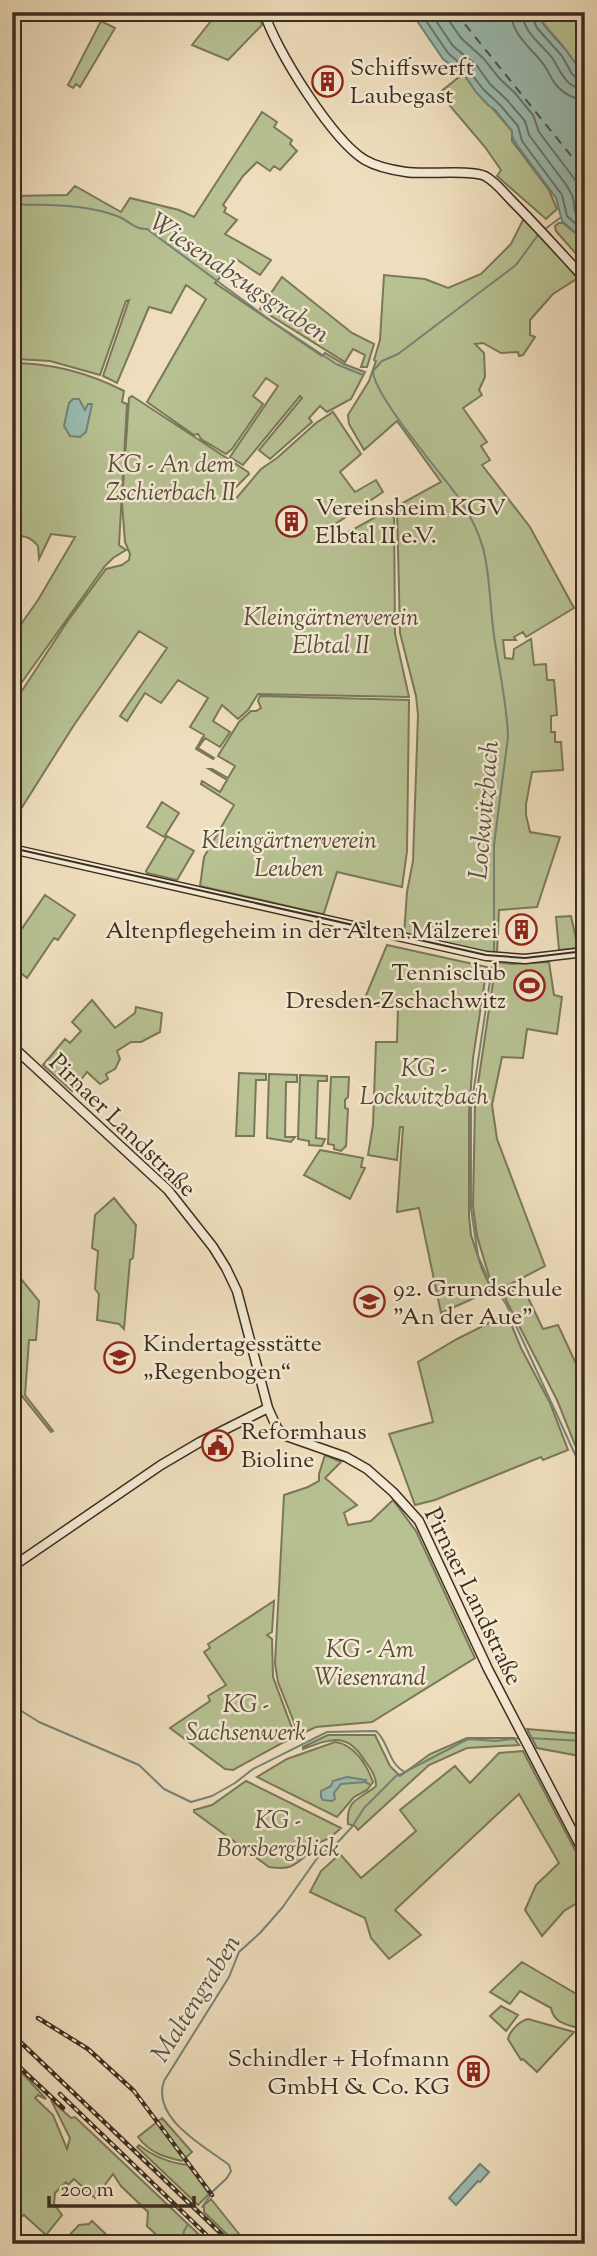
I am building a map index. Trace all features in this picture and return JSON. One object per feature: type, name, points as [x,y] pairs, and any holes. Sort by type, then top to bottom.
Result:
[{"type":"street","points":[[264,12],[277,44],[313,100],[347,146],[361,158],[398,171],[472,173],[484,176],[497,185],[585,279]]},
{"type":"street","points":[[585,604],[585,617]]},
{"type":"street","points":[[12,849],[486,956],[536,959],[585,952]]},
{"type":"street","name":"Pirnaer Landstraße","points":[[12,1046],[167,1190],[213,1247],[237,1291],[274,1424],[286,1436],[355,1461],[381,1480],[410,1509],[428,1538],[488,1669],[585,1855]]},
{"type":"street","points":[[12,1567],[160,1465],[268,1408]]},
{"type":"green space","points":[[218,12],[258,12],[262,25],[228,60],[192,45]]},
{"type":"green space","points":[[536,12],[585,12],[585,77],[542,22]]},
{"type":"green space","points":[[101,21],[115,28],[80,87],[76,84],[73,88],[68,85]]},
{"type":"green space","points":[[463,74],[512,131],[512,141],[549,190],[557,209],[546,219],[497,176],[501,170],[485,147],[439,93]]},
{"type":"green space","points":[[262,112],[277,122],[274,127],[292,140],[290,144],[297,151],[280,170],[274,166],[270,171],[257,162],[243,176],[223,205],[226,208],[224,212],[237,220],[225,234],[271,260],[260,275],[236,259],[215,283],[322,356],[325,353],[365,372],[351,399],[327,412],[320,406],[309,418],[312,422],[270,459],[259,450],[302,398],[300,396],[243,465],[230,457],[278,386],[266,378],[253,396],[263,404],[226,454],[147,402],[206,299],[186,285],[171,313],[149,307],[117,383],[103,376],[129,300],[126,301],[100,375],[50,361],[12,357],[12,196],[67,195],[75,186],[121,212],[130,198],[179,210],[194,217]]},
{"type":"green space","points":[[524,218],[578,278],[553,294],[530,320],[530,335],[535,337],[523,355],[519,356],[518,352],[501,353],[483,343],[475,344],[484,353],[485,377],[479,390],[482,395],[463,408],[487,442],[481,446],[490,460],[482,465],[530,527],[574,608],[526,637],[523,632],[514,637],[516,640],[503,640],[505,658],[513,659],[514,649],[531,639],[534,665],[546,664],[547,680],[554,680],[557,715],[551,716],[551,732],[555,732],[555,742],[561,742],[563,770],[532,772],[526,804],[530,832],[560,837],[537,907],[499,910],[497,953],[489,953],[404,935],[407,892],[413,861],[418,715],[416,696],[400,633],[397,506],[441,482],[397,421],[364,450],[349,424],[348,415],[369,381],[376,361],[384,275],[425,279],[448,288],[481,274],[511,244]]},
{"type":"green space","points":[[563,223],[585,241],[585,264],[556,231],[555,226]]},
{"type":"green space","points":[[282,277],[352,333],[374,344],[367,367],[361,367],[365,355],[353,349],[345,362],[260,309]]},
{"type":"green space","points":[[12,363],[56,367],[97,379],[124,391],[122,402],[127,404],[119,545],[126,550],[105,566],[12,696],[12,637],[38,600],[75,537],[51,534],[39,559],[38,546],[33,541],[23,536],[12,537]]},
{"type":"green space","points":[[132,396],[248,472],[228,495],[234,501],[261,469],[333,412],[361,454],[340,472],[355,492],[376,480],[383,492],[325,531],[334,540],[394,507],[395,634],[409,697],[258,694],[248,710],[238,719],[222,705],[213,721],[230,732],[220,747],[205,738],[198,748],[213,759],[196,749],[204,735],[190,727],[208,698],[178,680],[161,703],[145,693],[127,721],[120,716],[167,648],[139,631],[74,725],[12,823],[12,706],[67,622],[106,569],[122,565],[129,560],[122,503],[129,398]]},
{"type":"green space","name":"Kleingärtnerverein Leuben","points":[[260,696],[409,700],[407,851],[402,887],[337,872],[322,914],[200,886],[204,857],[234,805],[201,784],[202,781],[220,792],[227,780],[209,769],[228,778],[235,766],[218,756],[239,722],[251,711],[261,708],[258,701]]},
{"type":"green space","points":[[162,802],[179,813],[164,837],[147,827]]},
{"type":"green space","points":[[167,836],[194,851],[177,880],[146,871]]},
{"type":"green space","points":[[45,895],[75,915],[58,940],[54,938],[27,978],[12,966],[12,943]]},
{"type":"green space","points":[[571,916],[578,948],[559,950],[556,917]]},
{"type":"green space","name":"KG - Lockwitzbach","points":[[387,945],[487,967],[473,1058],[469,1113],[469,1216],[471,1235],[492,1290],[441,1313],[419,1208],[397,1212],[403,1127],[400,1127],[397,1160],[368,1155],[373,1125],[376,1042],[397,1042],[398,1007],[362,1005]]},
{"type":"green space","points":[[496,962],[549,962],[554,995],[562,997],[557,1034],[527,1029],[523,1058],[502,1057],[492,1105],[497,1139],[545,1266],[505,1287],[497,1287],[489,1276],[477,1236],[473,1207],[475,1104]]},
{"type":"green space","points":[[92,1000],[115,1028],[135,1013],[136,1007],[162,1013],[160,1032],[141,1042],[131,1042],[117,1051],[120,1059],[115,1069],[106,1074],[108,1079],[100,1084],[87,1072],[72,1091],[43,1065],[65,1039],[70,1043],[81,1031],[72,1022]]},
{"type":"green space","points":[[239,1073],[266,1074],[266,1080],[256,1080],[254,1136],[236,1136]]},
{"type":"green space","points":[[269,1074],[297,1075],[297,1082],[286,1082],[285,1137],[295,1137],[291,1142],[267,1138]]},
{"type":"green space","points":[[300,1075],[327,1076],[327,1081],[318,1081],[316,1138],[325,1139],[322,1146],[309,1145],[309,1141],[298,1139]]},
{"type":"green space","points":[[331,1077],[349,1077],[348,1097],[345,1100],[345,1108],[348,1109],[346,1146],[341,1151],[328,1144]]},
{"type":"green space","points":[[320,1150],[363,1158],[361,1167],[365,1168],[350,1199],[304,1175]]},
{"type":"green space","points":[[114,1198],[136,1225],[124,1329],[119,1324],[97,1320],[99,1294],[95,1289],[98,1251],[92,1248],[95,1215]]},
{"type":"green space","points":[[17,1274],[39,1301],[36,1340],[29,1340],[25,1395],[53,1431],[51,1432],[18,1391],[12,1395],[12,1278]]},
{"type":"green space","points":[[522,1285],[543,1329],[558,1325],[585,1383],[585,1470],[557,1400],[504,1296]]},
{"type":"green space","points":[[507,1314],[521,1348],[550,1403],[568,1450],[543,1460],[541,1457],[435,1500],[415,1505],[389,1434],[433,1422],[418,1362]]},
{"type":"green space","name":"KG - Am Wiesenrand","points":[[325,1455],[341,1462],[325,1478],[357,1505],[344,1513],[348,1525],[371,1521],[393,1500],[416,1531],[475,1658],[372,1722],[316,1727],[299,1735],[278,1682],[275,1664],[284,1495],[319,1481]]},
{"type":"green space","name":"KG - Sachsenwerk","points":[[274,1601],[272,1632],[267,1635],[272,1639],[273,1677],[295,1736],[233,1770],[225,1769],[170,1728],[210,1701],[208,1696],[226,1685],[204,1652],[210,1648],[208,1644]]},
{"type":"green space","points":[[527,1729],[585,1734],[585,1757],[537,1748]]},
{"type":"green space","points":[[328,1735],[375,1735],[390,1766],[400,1776],[430,1754],[467,1738],[514,1738],[519,1745],[467,1748],[429,1765],[358,1830],[348,1824],[349,1809],[355,1800],[376,1786],[375,1779],[358,1751],[345,1741],[330,1740],[303,1749]]},
{"type":"green space","points":[[335,1742],[348,1747],[359,1756],[373,1782],[367,1790],[354,1797],[337,1817],[257,1777],[287,1759]]},
{"type":"green space","points":[[523,1751],[585,1869],[585,1898],[564,1911],[542,1936],[525,1910],[536,1885],[559,1863],[519,1794],[395,1910],[421,1935],[389,1959],[371,1938],[365,1918],[310,1892],[321,1871],[340,1854],[361,1878],[416,1831],[400,1810],[455,1766],[470,1783],[499,1753]]},
{"type":"green space","name":"KG - Borsbergblick","points":[[246,1781],[341,1828],[330,1838],[308,1847],[308,1854],[294,1865],[286,1868],[269,1867],[194,1812],[212,1805]]},
{"type":"green space","points":[[522,1962],[585,1999],[585,2019],[578,2028],[561,2022],[551,2008],[520,1991],[510,2004],[490,1992]]},
{"type":"green space","points":[[501,2006],[518,2015],[506,2031],[490,2016]]},
{"type":"green space","points":[[528,2019],[574,2032],[537,2072],[521,2060],[508,2039],[516,2026]]},
{"type":"green space","points":[[12,2062],[46,2099],[38,2095],[35,2098],[53,2115],[67,2149],[70,2138],[51,2100],[71,2118],[75,2117],[209,2244],[166,2244],[147,2226],[148,2212],[121,2186],[113,2174],[95,2198],[74,2179],[68,2185],[66,2182],[55,2193],[54,2204],[62,2215],[46,2235],[24,2215],[12,2221],[12,2103],[20,2084],[16,2082],[18,2079],[15,2073],[12,2085]]},
{"type":"green space","points":[[162,2118],[192,2152],[182,2161],[158,2154],[138,2137]]},
{"type":"green space","points":[[139,2145],[162,2159],[188,2165],[209,2194],[198,2205],[137,2147]]},
{"type":"green space","points":[[211,2199],[247,2244],[237,2244],[204,2212],[204,2205]]},
{"type":"green space","points":[[92,2221],[111,2239],[109,2244],[61,2244],[79,2225]]},
{"type":"water","points":[[411,12],[536,12],[565,49],[585,77],[585,241],[562,221],[556,198],[517,145],[512,131],[465,76],[443,59]]},
{"type":"water","points":[[73,399],[79,399],[85,410],[88,404],[92,404],[86,432],[80,437],[70,436],[64,426],[69,403]]},
{"type":"water","points":[[347,1777],[366,1780],[341,1784],[334,1793],[335,1799],[323,1800],[321,1791],[331,1786],[333,1781]]},
{"type":"water","points":[[480,2164],[489,2172],[456,2205],[449,2198]]},
{"type":"waterway","name":"Wiesenabzugsgraben","points":[[12,204],[91,209],[117,216],[147,229],[270,320],[336,364],[363,375]]},
{"type":"waterway","name":"Lockwitzbach","points":[[545,229],[560,218]]},
{"type":"waterway","name":"Lockwitzbach","points":[[494,952],[494,845],[508,737],[483,547],[468,513],[395,414],[376,382],[373,371],[382,361],[398,354],[516,265],[538,235]]},
{"type":"waterway","name":"Lockwitzbach","points":[[493,961],[471,1108],[471,1208],[478,1256],[487,1276],[506,1304],[585,1476]]},
{"type":"waterway","name":"Lockwitzbach","points":[[12,1705],[39,1722],[139,1765],[164,1789],[191,1802],[212,1796],[253,1769],[327,1732],[376,1731],[395,1764],[405,1772],[468,1739],[496,1741],[521,1738]]},
{"type":"waterway","name":"Lockwitzbach","points":[[527,1738],[585,1741]]},
{"type":"waterway","name":"Maltengraben","points":[[212,2192],[227,2178],[231,2171],[229,2165],[194,2140],[173,2119],[165,2107],[162,2095],[164,2081],[229,1977],[239,1952],[282,1908],[318,1857],[337,1843],[352,1827],[364,1808],[396,1776],[404,1773]]},
{"type":"waterway","points":[[365,1782],[369,1784]]},
{"type":"waterway","name":"Maltengraben","points":[[202,2207],[211,2194]]},
{"type":"waterway","name":"Maltengraben","points":[[181,2244],[188,2224]]},
{"type":"ferry route","points":[[455,12],[585,173]]},
{"type":"tram line","points":[[12,848],[486,955],[525,958],[585,951]]},
{"type":"railway","points":[[38,2018],[88,2049],[134,2091],[212,2195]]},
{"type":"railway","points":[[12,2034],[232,2244]]},
{"type":"railway","points":[[12,2060],[63,2108]]},
{"type":"railway","points":[[60,2094],[216,2244]]},
{"type":"place","name":"Schiffswerft Laubegast","points":[[327,81]]},
{"type":"place","name":"Vereinsheim KGV Elbtal II e.V.","points":[[292,521]]},
{"type":"place","name":"Altenpflegeheim in der Alten Mälzerei","points":[[521,930]]},
{"type":"place","name":"Tennisclub Dresden-Zschachwitz","points":[[529,986]]},
{"type":"place","name":"92. Grundschule \"An der Aue\"","points":[[370,1302]]},
{"type":"place","name":"Kindertagesstätte „Regenbogen“","points":[[120,1357]]},
{"type":"place","name":"Reformhaus Bioline","points":[[218,1445]]},
{"type":"place","name":"Schindler + Hofmann GmbH & Co. KG","points":[[473,2072]]},
{"type":"park label","name":"KG - An dem Zschierbach II","points":[[171,478]]},
{"type":"park label","name":"Kleingärtnerverein Elbtal II","points":[[331,631]]}]
